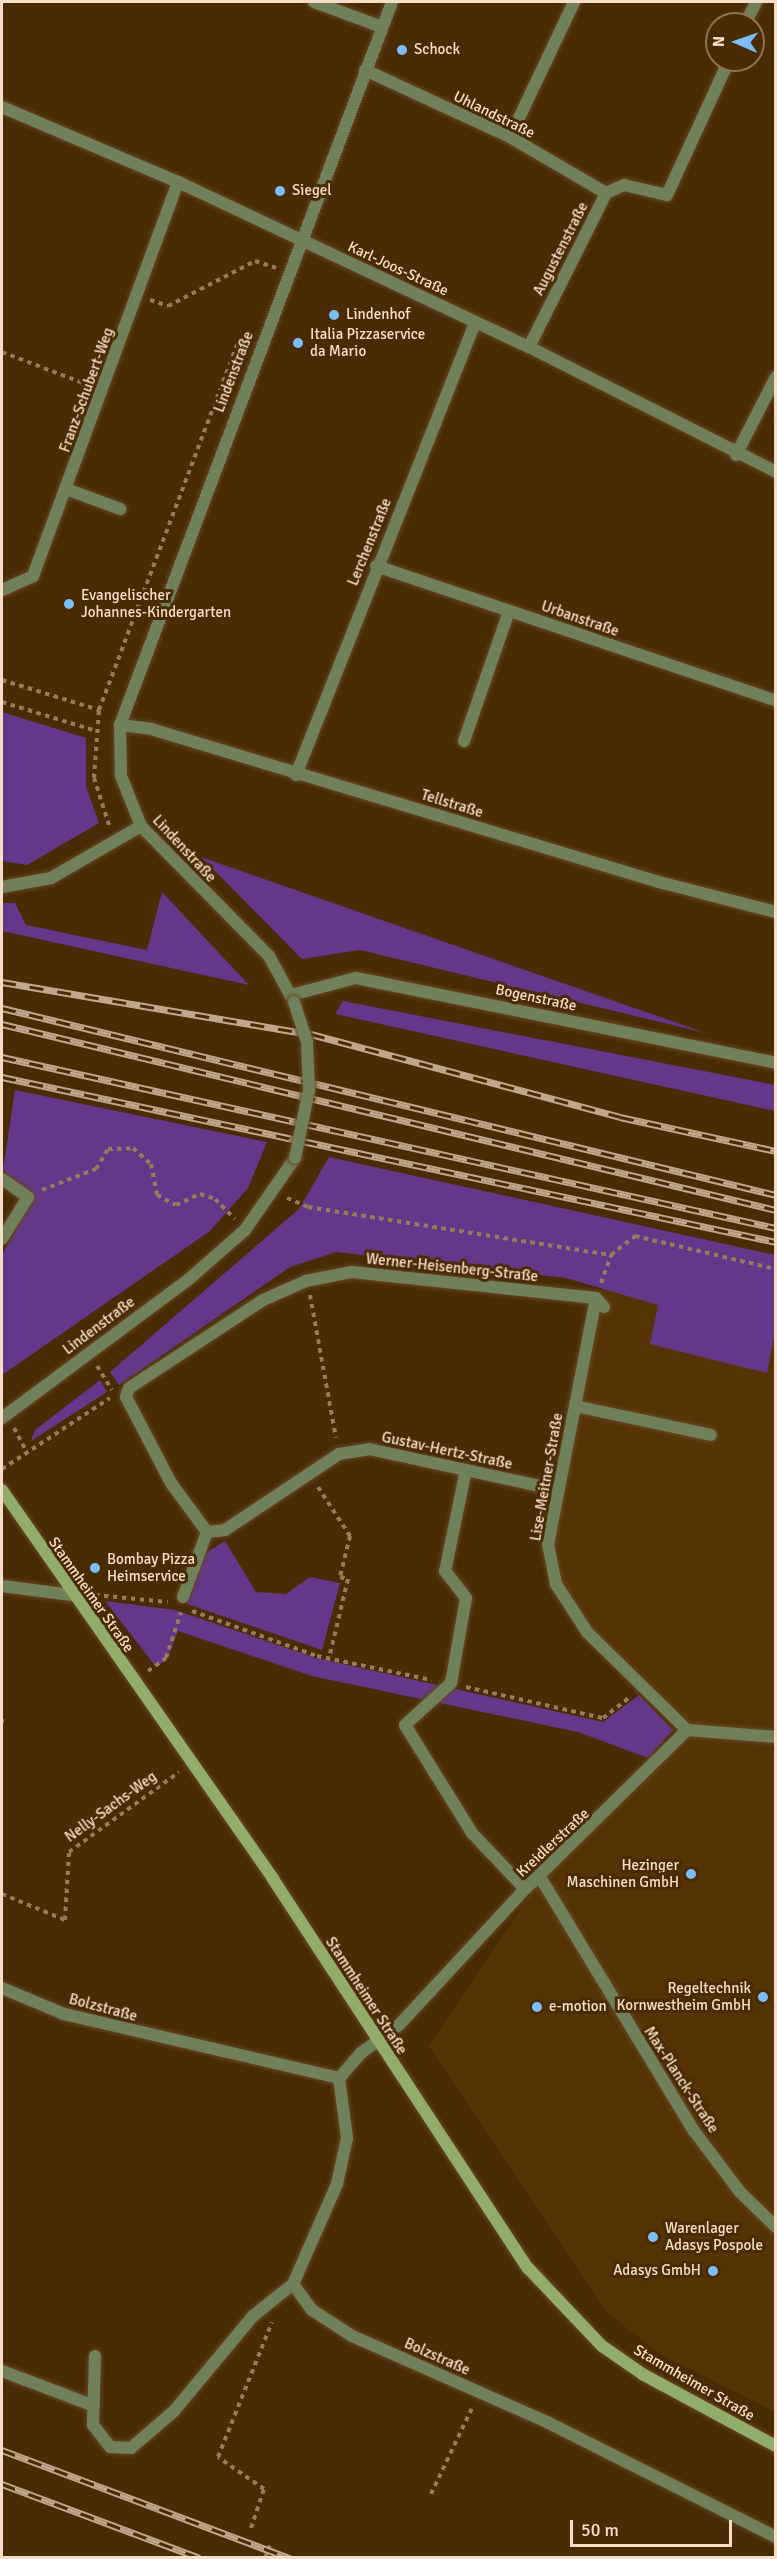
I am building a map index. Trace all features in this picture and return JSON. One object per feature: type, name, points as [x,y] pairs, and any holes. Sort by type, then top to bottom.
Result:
[{"type":"main road","name":"Stammheimer Straße","points":[[2,1490],[71,1595],[273,1880],[377,2042],[528,2268],[565,2310],[644,2375],[776,2446]]},
{"type":"street","points":[[314,2],[382,27]]},
{"type":"street","name":"Lindenstraße","points":[[4,1416],[245,1230],[276,1193],[295,1158],[309,1090],[307,1042],[292,998],[269,956],[141,826],[121,776],[120,725],[300,239],[392,2]]},
{"type":"street","points":[[510,137],[574,2]]},
{"type":"street","name":"Uhlandstraße","points":[[365,70],[510,137],[606,193]]},
{"type":"street","name":"Augustenstraße","points":[[529,346],[606,193],[624,185],[667,195],[723,72]]},
{"type":"street","name":"Karl-Joos-Straße","points":[[2,107],[178,182],[529,346],[736,455],[776,472]]},
{"type":"street","name":"Franz-Schubert-Weg","points":[[2,590],[33,576],[138,296],[178,182]]},
{"type":"street","name":"Lerchenstraße","points":[[296,775],[376,566],[475,322]]},
{"type":"street","points":[[736,455],[776,377]]},
{"type":"street","points":[[66,489],[120,509]]},
{"type":"street","name":"Urbanstraße","points":[[376,566],[776,701]]},
{"type":"street","points":[[464,741],[509,611]]},
{"type":"street","name":"Tellstraße","points":[[120,725],[151,729],[296,775],[776,912]]},
{"type":"street","points":[[2,887],[51,878],[119,841],[141,826]]},
{"type":"street","name":"Bogenstraße","points":[[292,998],[356,978],[776,1063]]},
{"type":"street","points":[[2,1179],[28,1197],[2,1239]]},
{"type":"street","name":"Werner-Heisenberg-Straße","points":[[207,1532],[171,1483],[126,1397],[129,1388],[262,1300],[306,1281],[352,1272],[600,1302]]},
{"type":"street","name":"Lise-Meitner-Straße","points":[[600,1302],[575,1406],[548,1544],[556,1584],[587,1632],[687,1730]]},
{"type":"street","points":[[575,1406],[711,1435]]},
{"type":"street","name":"Gustav-Hertz-Straße","points":[[207,1532],[225,1530],[339,1454],[369,1449],[558,1490]]},
{"type":"street","points":[[465,1470],[445,1571],[466,1598],[451,1683],[405,1725],[472,1833],[525,1889]]},
{"type":"street","points":[[183,1602],[207,1532]]},
{"type":"street","points":[[2,1586],[71,1595]]},
{"type":"street","points":[[687,1730],[776,1737]]},
{"type":"street","name":"Kreidlerstraße","points":[[377,2042],[525,1889],[540,1877],[687,1730]]},
{"type":"street","name":"Max-Planck-Straße","points":[[540,1877],[694,2131],[740,2193],[776,2227]]},
{"type":"street","name":"Bolzstraße","points":[[2,1989],[75,2016],[339,2078]]},
{"type":"street","points":[[95,2356],[93,2425],[110,2447],[131,2448],[174,2411],[254,2316],[293,2284],[337,2184],[347,2138],[339,2078],[377,2042]]},
{"type":"street","name":"Bolzstraße","points":[[293,2284],[312,2310],[352,2336],[479,2391],[776,2537]]},
{"type":"street","points":[[2,2371],[94,2406]]},
{"type":"path","points":[[138,296],[168,306],[255,261],[288,272]]},
{"type":"path","points":[[119,841],[94,778],[93,730],[237,344]]},
{"type":"path","points":[[2,352],[103,390]]},
{"type":"path","points":[[2,680],[99,710]]},
{"type":"path","points":[[2,702],[93,730]]},
{"type":"path","points":[[28,1197],[96,1169],[108,1149],[133,1148],[151,1164],[157,1195],[176,1205],[200,1194],[215,1199],[245,1230]]},
{"type":"path","points":[[276,1193],[308,1207],[611,1255]]},
{"type":"path","points":[[600,1302],[611,1255],[635,1236],[776,1269]]},
{"type":"path","points":[[306,1281],[339,1454]]},
{"type":"path","points":[[2,1469],[25,1449],[116,1396],[88,1353]]},
{"type":"path","points":[[4,1416],[25,1449]]},
{"type":"path","points":[[309,1473],[350,1536],[340,1577],[348,1579],[329,1658]]},
{"type":"path","points":[[71,1595],[126,1596],[183,1602],[329,1658],[603,1718],[643,1686]]},
{"type":"path","points":[[132,1682],[166,1658],[183,1602]]},
{"type":"path","points":[[2,1719],[2,1726]]},
{"type":"path","name":"Nelly-Sachs-Weg","points":[[2,1894],[64,1920],[69,1852],[191,1764]]},
{"type":"path","points":[[251,2528],[264,2489],[218,2457],[258,2368],[282,2293]]},
{"type":"path","points":[[431,2494],[479,2391]]},
{"type":"path","points":[[265,2558],[271,2542]]},
{"type":"shaded area","points":[[2,712],[86,738],[86,786],[99,823],[27,865],[2,861]]},
{"type":"shaded area","points":[[201,857],[706,1033],[360,950],[302,959]]},
{"type":"shaded area","points":[[162,892],[249,985],[2,931],[2,903],[15,903],[26,925],[147,950]]},
{"type":"shaded area","points":[[343,1001],[775,1085],[775,1111],[335,1014]]},
{"type":"shaded area","points":[[15,1090],[267,1142],[248,1188],[210,1231],[2,1375],[2,1255],[32,1199],[3,1170]]},
{"type":"shaded area","points":[[329,1157],[775,1255],[775,1331],[767,1373],[650,1344],[658,1305],[566,1278],[336,1252],[290,1267],[119,1385],[110,1372],[299,1209]]},
{"type":"shaded area","points":[[622,1254],[775,1289],[775,2412],[662,2355],[607,2313],[429,2046],[541,1878],[688,1729],[587,1632],[556,1584],[548,1544],[596,1298]]},
{"type":"shaded area","points":[[100,1380],[107,1392],[31,1441],[35,1430]]},
{"type":"shaded area","points":[[225,1541],[256,1592],[286,1594],[310,1577],[340,1583],[322,1650],[187,1604],[201,1556]]},
{"type":"shaded area","points":[[105,1601],[175,1610],[316,1658],[603,1722],[639,1695],[673,1730],[648,1758],[578,1732],[312,1676],[178,1631],[167,1659],[156,1667]]},
{"type":"railway","points":[[2,982],[311,1034],[620,1117],[776,1151]]},
{"type":"railway","points":[[2,1008],[776,1195]]},
{"type":"railway","points":[[2,1024],[776,1210]]},
{"type":"railway","points":[[2,1057],[776,1228]]},
{"type":"railway","points":[[2,1077],[776,1242]]},
{"type":"railway","points":[[2,2450],[290,2558]]},
{"type":"railway","points":[[2,2484],[200,2558]]},
{"type":"place","name":"Schock","points":[[402,50]]},
{"type":"place","name":"Siegel","points":[[280,191]]},
{"type":"place","name":"Lindenhof","points":[[334,315]]},
{"type":"place","name":"Italia Pizzaservice da Mario","points":[[298,343]]},
{"type":"place","name":"Evangelischer Johannes-Kindergarten","points":[[69,604]]},
{"type":"place","name":"Bombay Pizza Heimservice","points":[[95,1568]]},
{"type":"place","name":"Hezinger Maschinen GmbH","points":[[691,1874]]},
{"type":"place","name":"Regeltechnik Kornwestheim GmbH","points":[[763,1997]]},
{"type":"place","name":"e-motion","points":[[537,2007]]},
{"type":"place","name":"Warenlager Adasys Pospole","points":[[653,2237]]},
{"type":"place","name":"Adasys GmbH","points":[[713,2271]]}]
